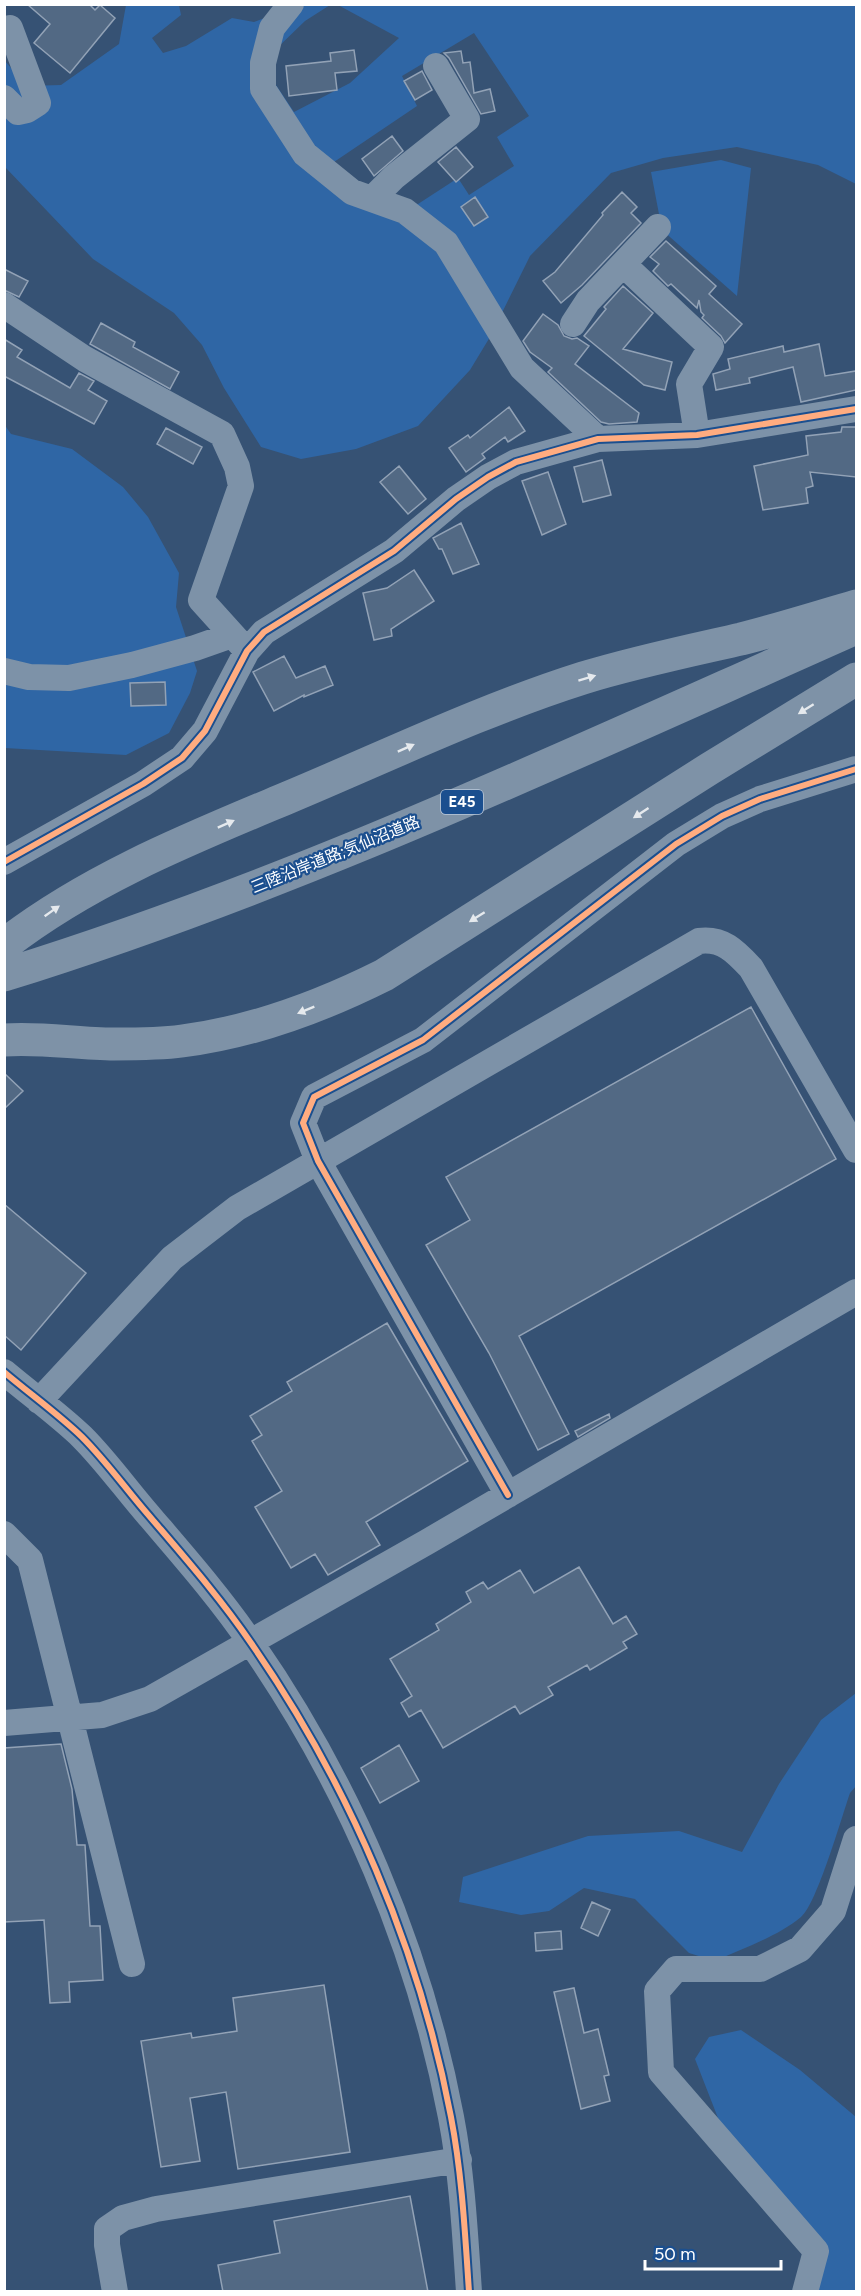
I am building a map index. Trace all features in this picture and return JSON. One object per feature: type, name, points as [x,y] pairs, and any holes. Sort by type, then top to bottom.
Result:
[{"type":"highway","points":[[4,945],[64,902],[112,876],[501,706],[584,678],[655,658],[743,638],[856,606]]},
{"type":"highway","name":"三陸沿岸道路;気仙沼道路","points":[[4,993],[62,966],[388,834],[856,628]]},
{"type":"highway","name":"三陸沿岸道路;気仙沼道路","points":[[4,975],[62,966],[178,937],[326,879],[535,792],[856,651]]},
{"type":"highway","points":[[4,1040],[111,1044],[180,1042],[244,1030],[296,1014],[342,996],[384,975],[709,769],[856,679]]},
{"type":"street","points":[[291,4],[272,28],[263,63],[263,89],[305,154],[352,192],[405,211],[446,243],[522,368],[598,439]]},
{"type":"street","points":[[4,98],[18,112],[27,110],[38,103],[10,28]]},
{"type":"street","points":[[372,199],[394,177],[467,119],[436,66]]},
{"type":"street","points":[[573,324],[588,301],[658,227]]},
{"type":"street","points":[[624,265],[711,347],[689,384],[697,435]]},
{"type":"street","points":[[4,305],[85,359],[222,434],[237,467],[241,486],[201,600],[239,643]]},
{"type":"street","points":[[4,671],[29,677],[69,678],[239,643],[348,581],[394,551],[456,499],[488,477],[516,462],[598,439],[697,435],[856,409]]},
{"type":"street","points":[[4,862],[143,784],[182,758],[205,731],[239,643]]},
{"type":"street","points":[[508,1495],[318,1161],[303,1123],[314,1097],[423,1040],[676,844],[722,816],[760,799],[856,769]]},
{"type":"street","points":[[39,1401],[172,1258],[237,1208],[699,941],[711,939],[731,947],[751,968],[856,1150]]},
{"type":"street","points":[[4,1723],[102,1714],[150,1699],[252,1643],[856,1292]]},
{"type":"street","points":[[4,1372],[82,1437],[211,1588],[252,1643],[287,1698],[374,1861],[423,2000],[439,2060],[459,2160],[469,2292]]},
{"type":"street","points":[[4,1534],[30,1560],[72,1717],[132,1964]]},
{"type":"street","points":[[805,2292],[816,2251],[661,2072],[657,1991],[676,1969],[760,1969],[800,1949],[833,1911],[856,1839]]},
{"type":"street","points":[[115,2292],[107,2245],[107,2229],[123,2218],[156,2209],[459,2160]]},
{"type":"shaded area","points":[[126,5],[179,5],[181,15],[152,38],[163,53],[186,46],[232,18],[254,22],[278,13],[283,5],[330,5],[305,21],[275,50],[276,85],[294,112],[350,83],[399,38],[338,5],[856,5],[856,184],[818,165],[737,147],[663,158],[611,173],[530,256],[490,337],[470,370],[418,426],[356,449],[301,459],[261,447],[224,388],[202,345],[174,313],[93,259],[5,167],[4,60],[27,86],[61,85],[119,44]],"holes":[[[474,33],[529,116],[497,137],[514,166],[469,195],[458,178],[418,204],[366,191],[334,162],[417,106],[402,76]]]},
{"type":"shaded area","points":[[721,160],[751,168],[737,296],[662,230],[651,172]]},
{"type":"shaded area","points":[[4,424],[11,434],[72,449],[123,487],[148,517],[179,573],[176,607],[197,671],[190,693],[169,733],[126,755],[5,748]]},
{"type":"shaded area","points":[[856,1693],[856,1786],[850,1793],[821,1878],[807,1909],[792,1924],[771,1936],[715,1961],[689,1953],[635,1899],[584,1888],[549,1911],[521,1915],[459,1902],[463,1877],[588,1836],[679,1831],[742,1852],[779,1784],[821,1720]]},
{"type":"shaded area","points":[[741,2030],[800,2070],[856,2117],[856,2291],[814,2291],[800,2230],[754,2174],[718,2118],[695,2059],[709,2037]]},
{"type":"building","points":[[27,4],[89,4],[95,10],[100,5],[115,18],[70,73],[34,43],[50,24]]},
{"type":"building","points":[[354,50],[357,71],[335,73],[337,90],[289,96],[286,66],[331,61],[330,53]]},
{"type":"building","points":[[461,51],[463,63],[470,62],[474,93],[490,89],[495,111],[481,114],[444,53]]},
{"type":"building","points":[[422,71],[432,90],[415,100],[404,81]]},
{"type":"building","points":[[392,136],[403,151],[374,176],[362,159]]},
{"type":"building","points":[[456,147],[473,167],[456,182],[438,162]]},
{"type":"building","points":[[622,192],[637,207],[631,213],[641,223],[582,285],[561,303],[543,281],[555,272],[603,215],[602,213]]},
{"type":"building","points":[[475,197],[488,217],[474,226],[461,207]]},
{"type":"building","points":[[666,241],[716,286],[709,294],[742,324],[725,343],[702,318],[704,315],[701,312],[699,300],[697,308],[671,284],[668,286],[653,271],[659,264],[650,257]]},
{"type":"building","points":[[4,269],[28,281],[19,297],[4,290]]},
{"type":"building","points":[[623,286],[653,313],[623,349],[672,362],[665,390],[644,385],[584,336],[606,309],[604,307]]},
{"type":"building","points":[[543,314],[558,325],[564,336],[577,338],[589,346],[575,364],[639,413],[637,422],[609,424],[601,422],[548,372],[552,368],[530,352],[523,341]]},
{"type":"building","points":[[101,323],[135,342],[133,347],[179,372],[170,389],[90,344]]},
{"type":"building","points":[[4,339],[22,350],[17,357],[70,388],[79,373],[94,381],[88,390],[107,401],[94,424],[4,376]]},
{"type":"building","points":[[819,344],[825,376],[856,371],[856,390],[801,402],[793,367],[749,378],[750,383],[716,390],[713,374],[730,369],[728,359],[783,346],[784,352]]},
{"type":"building","points":[[509,407],[525,431],[508,442],[505,437],[482,454],[485,458],[466,472],[449,448],[468,435],[470,438]]},
{"type":"building","points":[[842,427],[856,427],[856,477],[810,472],[813,486],[806,488],[808,503],[763,510],[754,466],[808,455],[806,436],[841,432]]},
{"type":"building","points":[[166,428],[202,447],[193,464],[157,444]]},
{"type":"building","points":[[602,460],[611,495],[583,502],[574,467]]},
{"type":"building","points":[[399,466],[426,499],[408,514],[380,482]]},
{"type":"building","points":[[548,472],[566,524],[542,535],[522,481]]},
{"type":"building","points":[[461,523],[479,564],[453,574],[442,549],[439,549],[433,538]]},
{"type":"building","points":[[414,570],[434,601],[391,629],[392,636],[374,640],[363,593],[387,588]]},
{"type":"building","points":[[284,656],[296,678],[325,666],[333,685],[304,697],[304,695],[274,711],[253,672]]},
{"type":"building","points":[[165,682],[166,705],[131,706],[130,683]]},
{"type":"building","points":[[751,1007],[836,1159],[519,1336],[569,1434],[538,1450],[489,1353],[426,1245],[470,1220],[446,1177]]},
{"type":"building","points":[[4,1073],[23,1091],[4,1109]]},
{"type":"building","points":[[4,1204],[86,1273],[21,1350],[4,1335]]},
{"type":"building","points":[[387,1323],[468,1461],[366,1522],[380,1545],[328,1575],[315,1554],[291,1568],[255,1507],[282,1491],[252,1441],[262,1435],[250,1416],[292,1391],[287,1382]]},
{"type":"building","points":[[609,1414],[610,1418],[578,1437],[575,1431]]},
{"type":"building","points":[[579,1567],[613,1624],[626,1616],[637,1634],[623,1642],[627,1648],[590,1670],[587,1665],[548,1687],[553,1695],[520,1714],[515,1706],[443,1748],[421,1710],[409,1717],[401,1703],[412,1696],[390,1659],[439,1630],[436,1624],[471,1602],[466,1592],[483,1582],[488,1589],[520,1570],[534,1593]]},
{"type":"building","points":[[61,1744],[72,1789],[77,1845],[85,1845],[90,1926],[100,1926],[103,1980],[69,1982],[70,2002],[50,2003],[44,1920],[4,1922],[4,1748]]},
{"type":"building","points":[[399,1745],[419,1781],[380,1803],[361,1768]]},
{"type":"building","points":[[592,1902],[610,1910],[598,1936],[581,1928]]},
{"type":"building","points":[[561,1931],[562,1949],[536,1951],[535,1933]]},
{"type":"building","points":[[324,1985],[350,2152],[238,2169],[226,2092],[190,2098],[200,2161],[161,2167],[141,2041],[191,2033],[192,2038],[237,2031],[233,1998]]},
{"type":"building","points":[[574,1988],[584,2033],[598,2029],[609,2075],[604,2076],[610,2101],[581,2109],[554,1992]]},
{"type":"building","points":[[410,2196],[428,2292],[223,2292],[218,2265],[280,2253],[274,2221]]},
{"type":"cycle path","points":[[4,862],[143,784],[182,758],[205,731],[247,651],[264,632],[394,551],[456,499],[488,477],[516,462],[598,439],[697,435],[856,409]]},
{"type":"cycle path","points":[[508,1495],[318,1161],[303,1123],[314,1097],[423,1040],[676,844],[722,816],[760,799],[856,769]]},
{"type":"cycle path","points":[[4,1372],[82,1437],[215,1595],[240,1627],[286,1697],[349,1810],[376,1870],[399,1930],[420,1991],[437,2054],[458,2160],[469,2292]]}]
